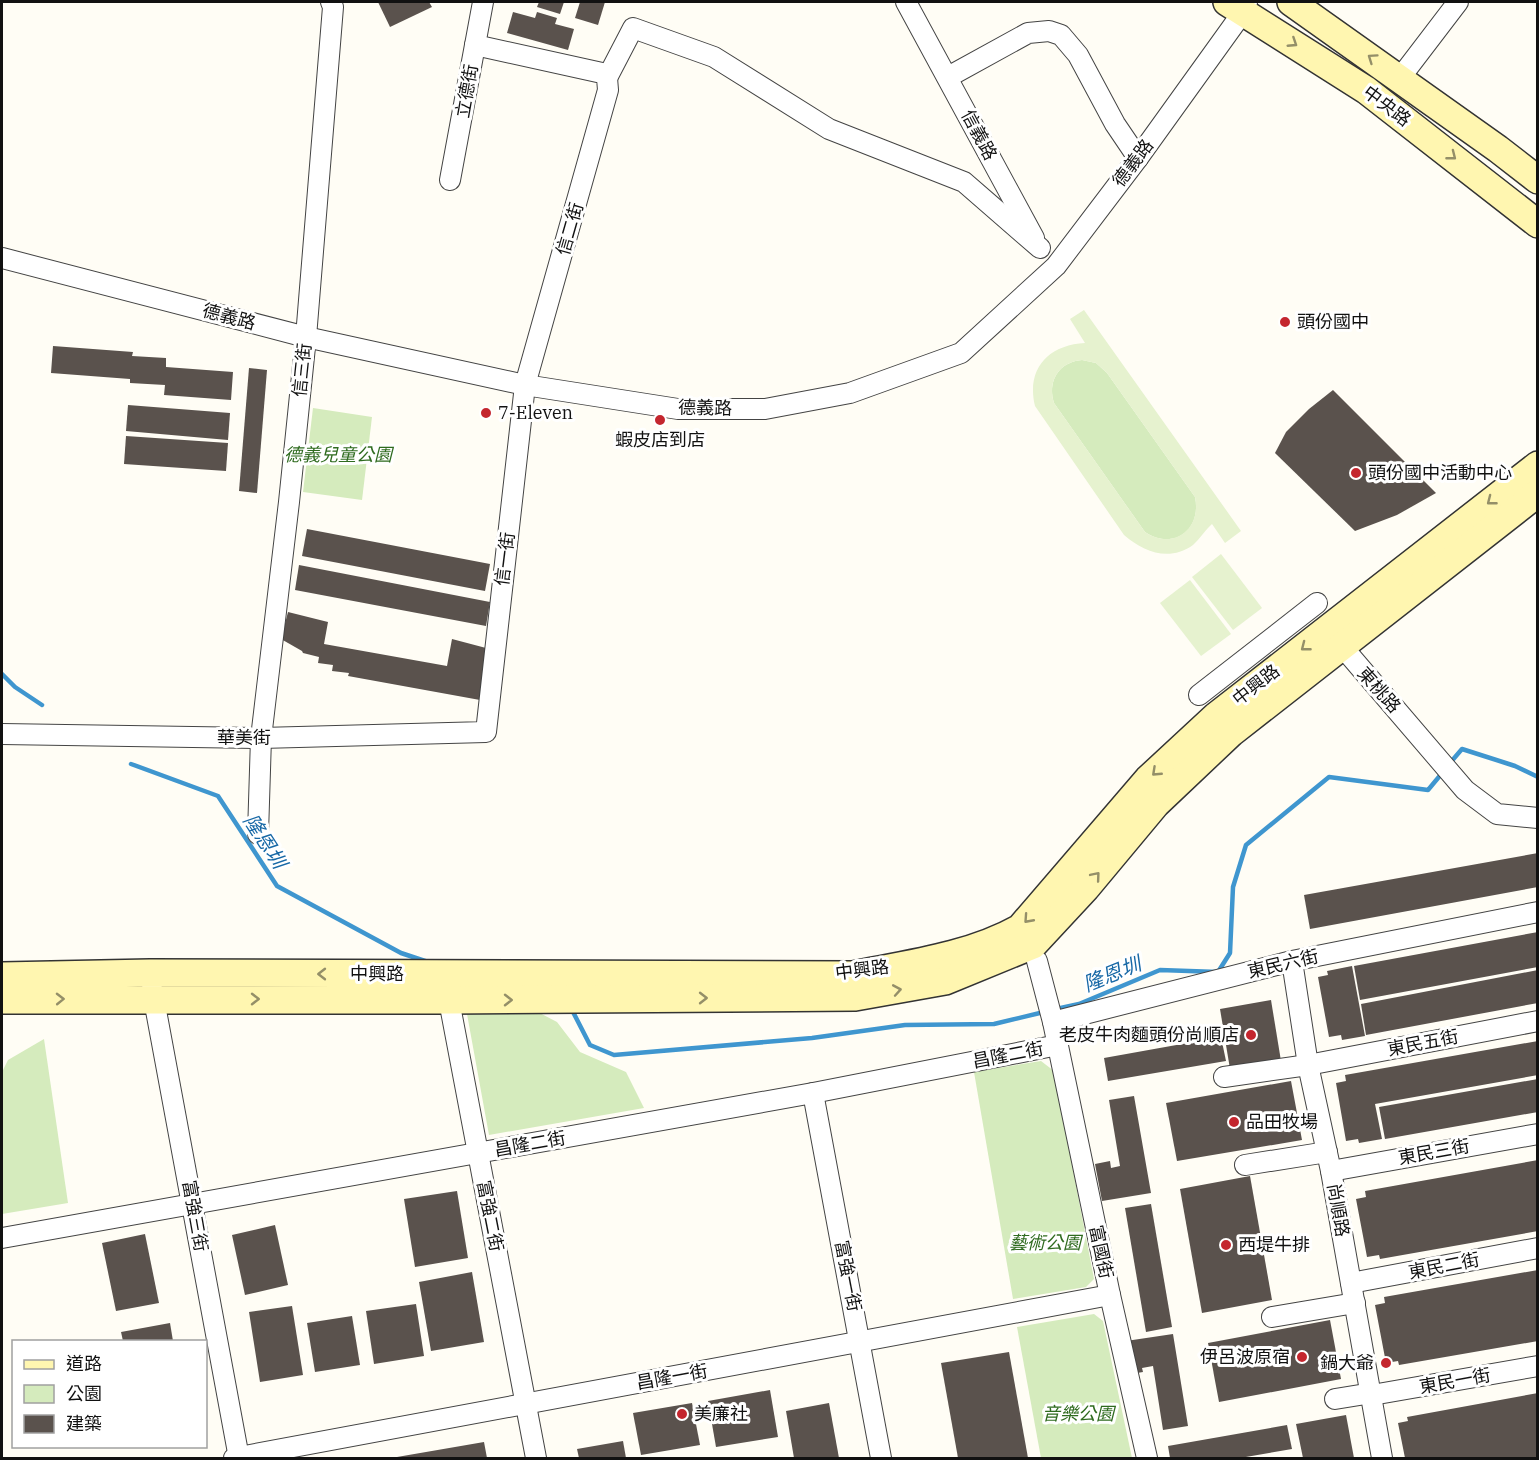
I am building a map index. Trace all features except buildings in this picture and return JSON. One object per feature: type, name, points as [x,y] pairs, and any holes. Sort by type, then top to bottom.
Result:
[{"type":"street","name":"信三街","points":[[258,834],[261,738],[306,337],[333,7],[331,2]]},
{"type":"street","name":"立德街","points":[[450,180],[483,2]]},
{"type":"street","name":"信義路","points":[[906,2],[1040,248],[1056,266]]},
{"type":"street","name":"中央路","points":[[1291,2],[1400,78],[1538,180]]},
{"type":"street","points":[[1400,78],[1458,2]]},
{"type":"street","name":"德義路","points":[[2,258],[306,337],[525,385],[678,409],[765,409],[850,393],[961,353],[1056,266],[1138,158],[1239,5]]},
{"type":"street","name":"中央路","points":[[1239,5],[1366,90],[1538,224]]},
{"type":"street","name":"信二街","points":[[525,385],[608,90],[605,75],[633,28],[714,57],[829,129],[964,182],[1040,248]]},
{"type":"street","points":[[948,77],[1028,33],[1049,31],[1060,34],[1078,55],[1115,124],[1138,158]]},
{"type":"street","points":[[475,45],[605,75]]},
{"type":"street","name":"信一街","points":[[486,732],[525,385]]},
{"type":"street","name":"中興路","points":[[2,976],[152,986],[450,1000],[855,997],[945,981],[1033,945],[1086,888],[1156,804],[1335,638],[1538,465]]},
{"type":"street","name":"中興路","points":[[2,1000],[152,986],[443,974],[853,975],[940,958],[1000,938],[1020,928],[1148,779],[1216,716],[1335,638],[1538,493]]},
{"type":"street","points":[[1199,695],[1317,603]]},
{"type":"street","name":"東桃路","points":[[1335,638],[1465,790],[1497,814],[1538,818]]},
{"type":"street","name":"華美街","points":[[2,734],[261,738],[486,732]]},
{"type":"street","name":"東民六街","points":[[1053,1019],[1292,961],[1538,912]]},
{"type":"street","points":[[1037,961],[1058,1045]]},
{"type":"street","name":"尚順路","points":[[1292,961],[1308,1065],[1329,1161],[1383,1458]]},
{"type":"street","name":"富強二街","points":[[443,974],[450,1000],[536,1458]]},
{"type":"street","name":"富強三街","points":[[152,986],[237,1458]]},
{"type":"street","name":"東民五街","points":[[1224,1077],[1308,1065],[1538,1021]]},
{"type":"street","name":"昌隆二街","points":[[2,1238],[813,1093],[1058,1045]]},
{"type":"street","name":"富國街","points":[[1058,1045],[1110,1295],[1147,1458]]},
{"type":"street","name":"富強一街","points":[[813,1093],[881,1458]]},
{"type":"street","name":"東民三街","points":[[1245,1165],[1329,1161],[1538,1134]]},
{"type":"street","name":"東民二街","points":[[1351,1283],[1538,1248]]},
{"type":"street","name":"昌隆一街","points":[[237,1458],[1110,1295]]},
{"type":"street","points":[[1272,1317],[1355,1303]]},
{"type":"street","name":"東民一街","points":[[1335,1399],[1538,1366]]},
{"type":"green space","points":[[1084,310],[1241,531],[1225,543],[1212,524],[1193,545],[1175,553],[1157,553],[1148,550],[1124,535],[1035,406],[1034,381],[1043,361],[1060,348],[1085,343],[1070,319]],"holes":[[[1082,360],[1096,363],[1107,373],[1195,497],[1194,519],[1190,527],[1175,538],[1155,537],[1145,532],[1054,403],[1052,387],[1061,369],[1067,364]]]},
{"type":"green space","points":[[1082,360],[1096,363],[1107,373],[1195,497],[1194,519],[1190,528],[1183,534],[1166,539],[1145,532],[1054,403],[1052,387],[1057,374],[1067,364]]},
{"type":"green space","name":"德義兒童公園","points":[[313,408],[372,417],[362,500],[303,492]]},
{"type":"green space","points":[[1221,554],[1262,608],[1233,630],[1192,577]]},
{"type":"green space","points":[[1190,580],[1231,634],[1201,656],[1160,603]]},
{"type":"green space","points":[[534,1010],[557,1022],[580,1052],[626,1072],[644,1108],[489,1135],[467,1014]]},
{"type":"green space","points":[[44,1039],[68,1203],[2,1214],[2,1072],[8,1060]]},
{"type":"green space","name":"藝術公園","points":[[1041,1061],[1054,1071],[1094,1279],[1086,1287],[1013,1299],[974,1072]]},
{"type":"green space","name":"音樂公園","points":[[1094,1314],[1103,1321],[1132,1458],[1041,1458],[1017,1327]]},
{"type":"waterway","name":"隆恩圳","points":[[2,674],[15,687],[42,705]]},
{"type":"waterway","name":"隆恩圳","points":[[1450,763],[1462,749],[1515,766],[1538,777]]},
{"type":"waterway","name":"隆恩圳","points":[[131,764],[218,796],[277,886],[401,953],[428,962]]},
{"type":"waterway","name":"隆恩圳","points":[[1056,1009],[1079,1004],[1160,970],[1218,972],[1230,953],[1233,887],[1246,845],[1329,777],[1428,790],[1443,772]]},
{"type":"waterway","name":"隆恩圳","points":[[572,1010],[590,1045],[614,1055],[812,1038],[905,1025],[994,1024],[1044,1012]]},
{"type":"place","name":"頭份國中","points":[[1285,322]]},
{"type":"place","name":"7-Eleven","points":[[486,413]]},
{"type":"place","name":"蝦皮店到店","points":[[660,420]]},
{"type":"place","name":"頭份國中活動中心","points":[[1356,473]]},
{"type":"place","name":"老皮牛肉麵頭份尚順店","points":[[1251,1035]]},
{"type":"place","name":"品田牧場","points":[[1234,1122]]},
{"type":"place","name":"西堤牛排","points":[[1226,1245]]},
{"type":"place","name":"伊呂波原宿","points":[[1302,1357]]},
{"type":"place","name":"鍋大爺","points":[[1386,1363]]},
{"type":"place","name":"美廉社","points":[[682,1414]]}]
